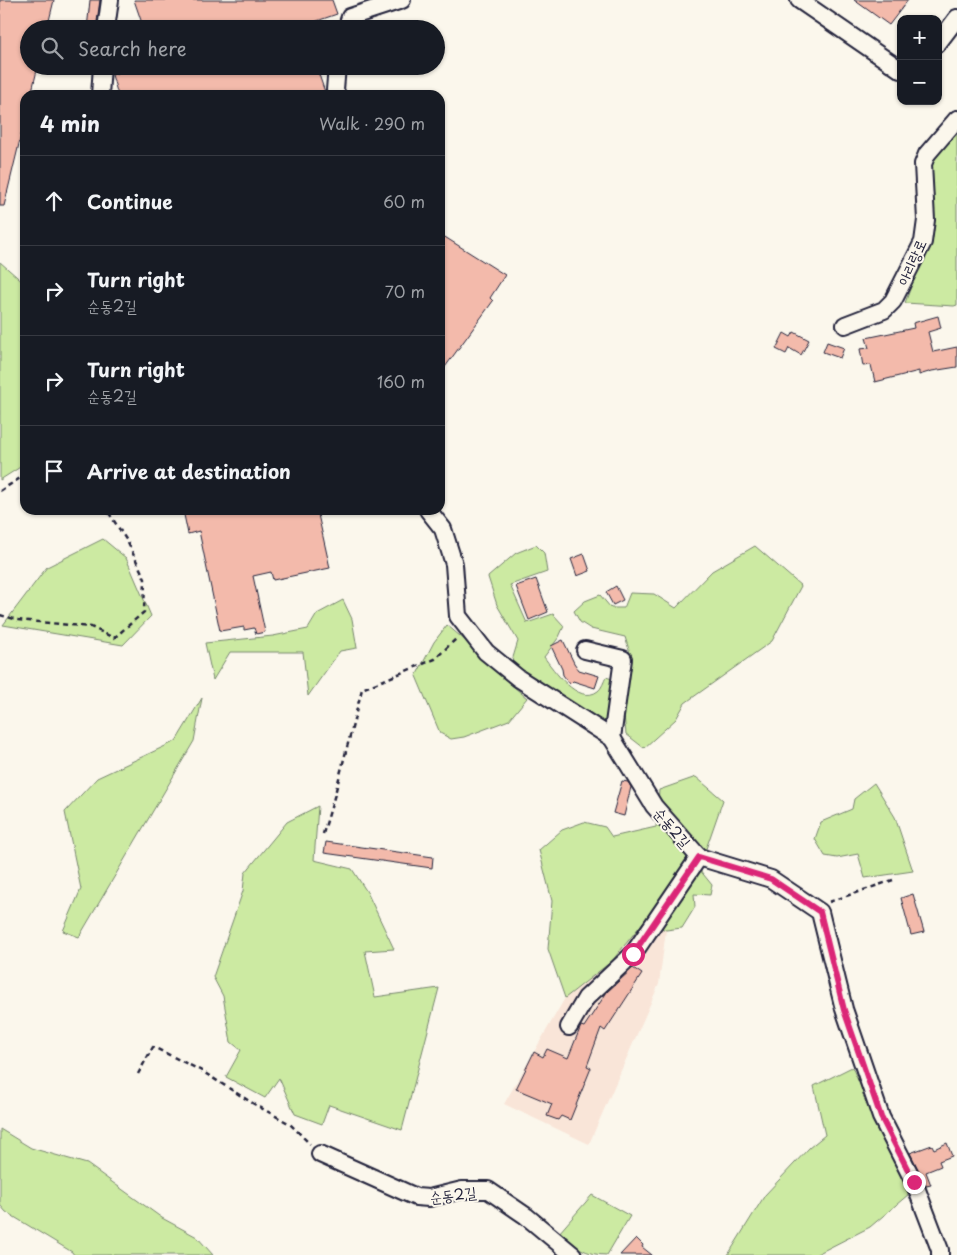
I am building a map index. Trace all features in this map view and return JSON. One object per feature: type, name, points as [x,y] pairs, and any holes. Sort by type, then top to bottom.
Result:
[{"type":"street","points":[[107,20],[110,0]]},
{"type":"street","points":[[349,20],[350,17],[402,0]]},
{"type":"street","points":[[799,0],[897,67]]},
{"type":"street","points":[[942,39],[957,18]]},
{"type":"street","points":[[100,90],[101,75]]},
{"type":"street","points":[[335,90],[336,75]]},
{"type":"street","name":"아리랑로","points":[[845,325],[884,310],[893,301],[923,242],[926,220],[923,164],[927,154],[957,119]]},
{"type":"street","name":"순동2길","points":[[432,515],[442,529],[454,564],[458,616],[486,652],[518,678],[612,738],[654,806],[699,857],[771,879],[820,912],[844,1010],[881,1117],[914,1182],[940,1250],[940,1255]]},
{"type":"street","points":[[585,650],[623,659],[612,738]]},
{"type":"street","points":[[569,1027],[586,998],[633,954],[699,857]]},
{"type":"street","name":"순동2길","points":[[320,1154],[416,1197],[429,1198],[462,1190],[488,1190],[526,1216],[573,1255]]},
{"type":"path","points":[[0,491],[20,478]]},
{"type":"path","points":[[0,615],[18,620],[91,628],[114,638],[144,612],[145,579],[127,541],[110,515]]},
{"type":"path","points":[[322,834],[335,794],[362,689],[435,659],[467,628]]},
{"type":"path","points":[[813,907],[893,880]]},
{"type":"path","points":[[138,1074],[153,1046],[200,1070],[290,1124],[320,1154]]},
{"type":"shaded area","points":[[644,921],[666,930],[659,984],[589,1144],[504,1104],[565,998],[612,961]]},
{"type":"green space","points":[[957,128],[957,305],[905,303],[931,232],[928,162]]},
{"type":"green space","points":[[0,262],[20,280],[20,467],[0,480]]},
{"type":"green space","points":[[103,539],[126,558],[151,616],[123,645],[3,625],[47,567]]},
{"type":"green space","points":[[536,545],[544,553],[547,572],[510,585],[527,623],[553,614],[564,626],[559,637],[544,657],[567,684],[582,694],[590,694],[599,690],[606,677],[615,680],[608,720],[600,722],[511,664],[518,641],[497,605],[488,577],[516,553]]},
{"type":"green space","points":[[755,546],[801,586],[772,641],[685,703],[676,719],[644,748],[626,734],[623,706],[630,653],[625,637],[591,629],[580,622],[574,611],[585,601],[600,595],[611,608],[624,608],[630,593],[654,594],[676,608],[712,571]]},
{"type":"green space","points":[[343,600],[352,619],[357,648],[340,651],[308,696],[303,652],[230,652],[213,680],[205,643],[273,636],[308,629],[317,614]]},
{"type":"green space","points":[[447,625],[467,642],[482,660],[527,698],[509,720],[464,737],[451,739],[440,733],[416,676],[434,642]]},
{"type":"green space","points":[[202,698],[194,741],[79,937],[63,931],[81,889],[65,812],[97,778],[176,741]]},
{"type":"green space","points":[[696,777],[723,800],[699,869],[712,885],[710,895],[694,894],[695,907],[682,928],[666,930],[644,921],[612,961],[565,998],[548,949],[552,901],[539,850],[562,830],[584,822],[605,827],[612,837],[656,827],[659,790]]},
{"type":"green space","points":[[874,783],[895,817],[913,871],[865,878],[858,854],[837,858],[825,856],[815,839],[821,822],[852,809],[854,799]]},
{"type":"green space","points":[[318,806],[314,860],[352,869],[367,892],[394,949],[365,951],[375,997],[439,988],[402,1130],[329,1105],[322,1124],[295,1114],[279,1078],[265,1098],[226,1077],[241,1050],[231,1042],[223,996],[213,977],[243,891],[245,873],[287,822]]},
{"type":"green space","points":[[852,1067],[909,1194],[870,1227],[815,1255],[728,1255],[765,1195],[809,1148],[825,1135],[814,1086]]},
{"type":"green space","points":[[0,1129],[31,1148],[87,1164],[162,1218],[197,1237],[213,1255],[74,1255],[6,1212],[0,1205]]},
{"type":"green space","points":[[592,1195],[630,1216],[607,1255],[586,1251],[559,1233]]},
{"type":"building","points":[[0,0],[54,0],[49,20],[20,20],[20,75],[36,75],[32,90],[20,90],[20,140],[4,206],[0,206]]},
{"type":"building","points":[[90,0],[100,0],[97,20],[88,20]]},
{"type":"building","points":[[134,0],[332,0],[337,14],[320,20],[141,20]]},
{"type":"building","points":[[854,0],[908,0],[889,25]]},
{"type":"building","points":[[112,75],[319,75],[324,90],[116,90]]},
{"type":"building","points":[[445,237],[505,275],[490,298],[493,301],[445,367]]},
{"type":"building","points":[[938,316],[941,328],[928,332],[933,352],[957,347],[957,367],[919,375],[919,371],[875,382],[871,365],[863,366],[860,349],[869,348],[866,338],[914,328],[913,323]]},
{"type":"building","points":[[794,332],[809,340],[801,355],[789,348],[786,354],[776,349],[784,333],[791,337]]},
{"type":"building","points":[[827,342],[844,348],[840,358],[823,352]]},
{"type":"building","points":[[184,515],[318,515],[330,568],[273,580],[271,572],[253,576],[265,632],[256,634],[254,628],[244,630],[244,627],[220,631],[199,531],[188,534]]},
{"type":"building","points":[[584,554],[590,571],[577,576],[571,559]]},
{"type":"building","points":[[536,579],[548,612],[529,620],[516,586]]},
{"type":"building","points":[[616,586],[623,600],[613,605],[606,592]]},
{"type":"building","points":[[563,640],[579,670],[599,676],[595,688],[573,681],[570,684],[563,675],[551,646]]},
{"type":"building","points":[[622,781],[628,782],[631,787],[624,816],[613,813]]},
{"type":"building","points":[[326,842],[433,857],[432,868],[324,853]]},
{"type":"building","points":[[913,894],[924,932],[911,935],[901,898]]},
{"type":"building","points":[[633,968],[642,974],[605,1031],[601,1028],[587,1066],[591,1068],[570,1120],[561,1116],[558,1120],[547,1116],[552,1104],[516,1089],[534,1052],[543,1057],[547,1049],[568,1058],[581,1026],[584,1027],[607,992]]},
{"type":"building","points":[[947,1143],[952,1156],[939,1161],[941,1166],[926,1172],[931,1185],[926,1186],[910,1153],[932,1145],[934,1149]]},
{"type":"building","points":[[636,1238],[643,1245],[642,1247],[652,1255],[620,1255]]},
{"type":"route","points":[[633,954],[699,857],[771,879],[820,912],[844,1010],[881,1117],[914,1182]]}]
